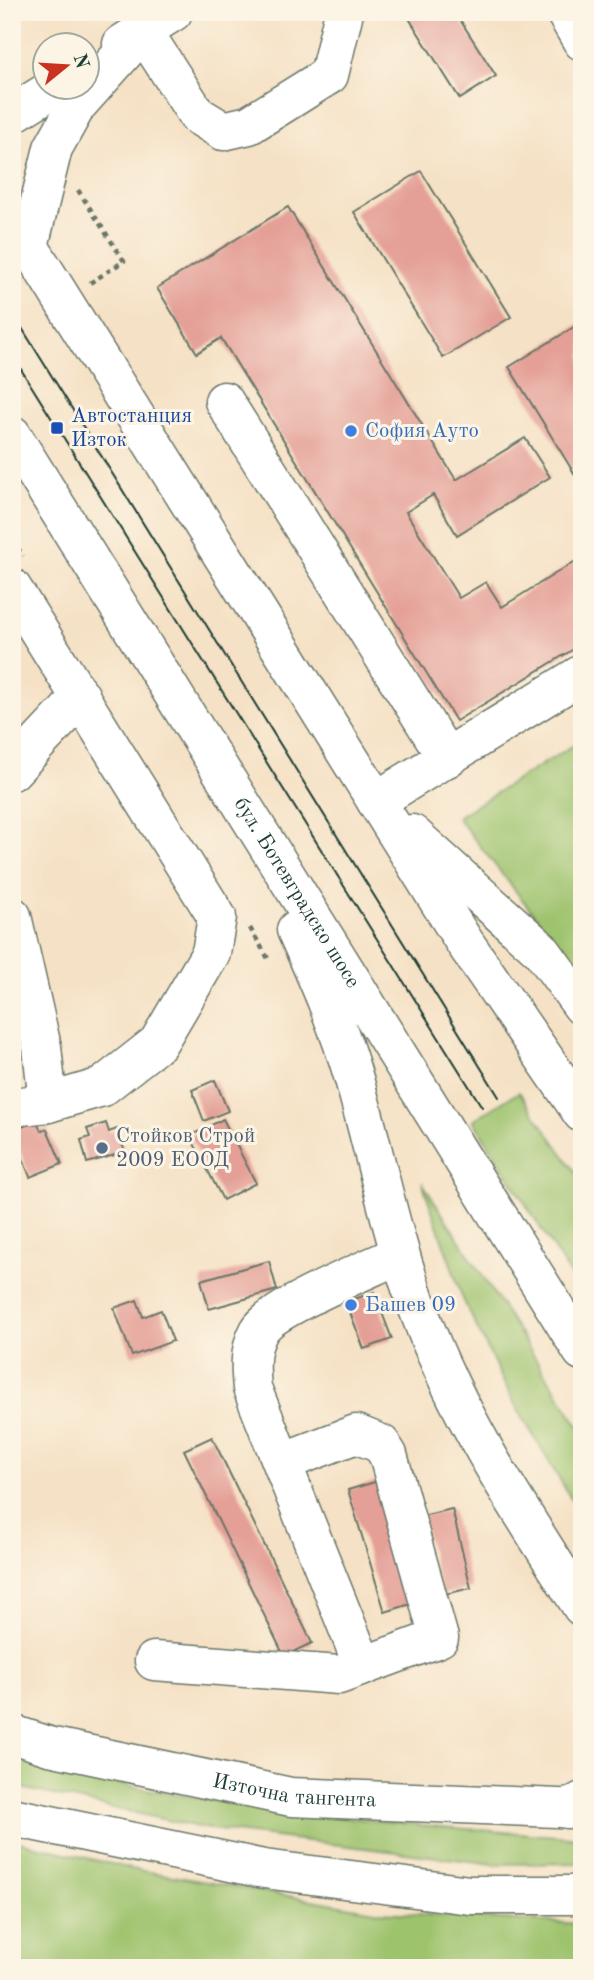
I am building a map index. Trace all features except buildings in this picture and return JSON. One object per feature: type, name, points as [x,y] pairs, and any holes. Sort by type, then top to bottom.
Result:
[{"type":"main road","points":[[158,22],[197,115],[223,131],[249,125],[329,75],[344,12]]},
{"type":"main road","points":[[565,12],[582,41]]},
{"type":"main road","points":[[102,57],[158,22]]},
{"type":"main road","points":[[158,22],[77,106],[53,148],[21,232],[465,943],[582,1113]]},
{"type":"main road","points":[[12,114],[32,102]]},
{"type":"main road","points":[[224,401],[447,758]]},
{"type":"main road","name":"бул. Ботевградско шосе","points":[[12,435],[582,1351]]},
{"type":"main road","points":[[12,589],[217,917],[211,953],[158,1043],[102,1087],[30,1105],[42,1047],[12,916]]},
{"type":"main road","points":[[376,802],[582,674]]},
{"type":"main road","points":[[12,771],[81,697]]},
{"type":"main road","points":[[236,794],[328,1001],[353,1077],[400,1254],[442,1369],[487,1457],[582,1607]]},
{"type":"main road","points":[[376,802],[541,950],[582,1006]]},
{"type":"main road","points":[[363,1666],[252,1388],[250,1358],[260,1329],[282,1311],[400,1254]]},
{"type":"main road","points":[[154,1661],[339,1675],[439,1639],[388,1455],[381,1444],[356,1434],[282,1462]]},
{"type":"main road","name":"Източна тангента","points":[[12,1734],[49,1746],[291,1797],[577,1806]]},
{"type":"main road","points":[[12,1817],[264,1869],[470,1895],[582,1895]]},
{"type":"path","points":[[63,300],[124,261],[77,188]]},
{"type":"green space","points":[[582,740],[582,975],[457,817]]},
{"type":"green space","points":[[519,1092],[582,1181],[582,1294],[473,1120]]},
{"type":"green space","points":[[422,1182],[582,1431],[582,1517],[514,1403],[463,1299]]},
{"type":"green space","points":[[12,1758],[82,1776],[223,1802],[366,1820],[582,1838],[582,1863],[494,1864],[203,1828],[12,1786]]},
{"type":"green space","points":[[12,1840],[132,1869],[381,1912],[582,1924],[582,1968],[12,1968]]},
{"type":"tram line","points":[[12,312],[499,1097]]},
{"type":"tram line","points":[[12,355],[482,1107]]},
{"type":"place","name":"Автостанция Изток","points":[[57,428]]},
{"type":"place","name":"София Ауто","points":[[351,431]]},
{"type":"place","name":"Стойков Строй 2009 ЕООД","points":[[102,1148]]},
{"type":"place","name":"Башев 09","points":[[351,1305]]}]
